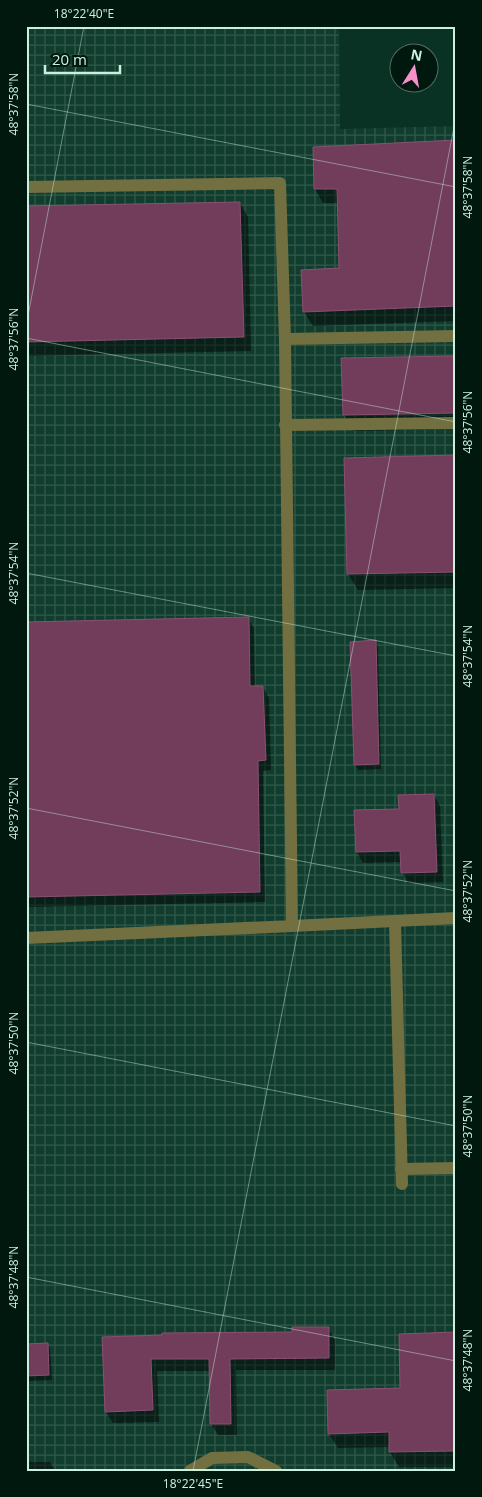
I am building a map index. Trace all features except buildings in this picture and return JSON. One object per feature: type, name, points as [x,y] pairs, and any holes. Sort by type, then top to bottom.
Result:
[{"type":"lane","points":[[26,187],[280,183],[292,926]]},
{"type":"lane","points":[[284,339],[456,336]]},
{"type":"lane","points":[[285,425],[456,423]]},
{"type":"lane","points":[[26,938],[456,918]]},
{"type":"lane","points":[[395,922],[402,1184]]},
{"type":"lane","points":[[401,1169],[456,1168]]},
{"type":"lane","points":[[190,1471],[212,1458],[248,1457],[276,1471]]},
{"type":"shaded area","points":[[26,26],[339,26],[340,129],[456,126],[456,1471],[26,1471]]}]
